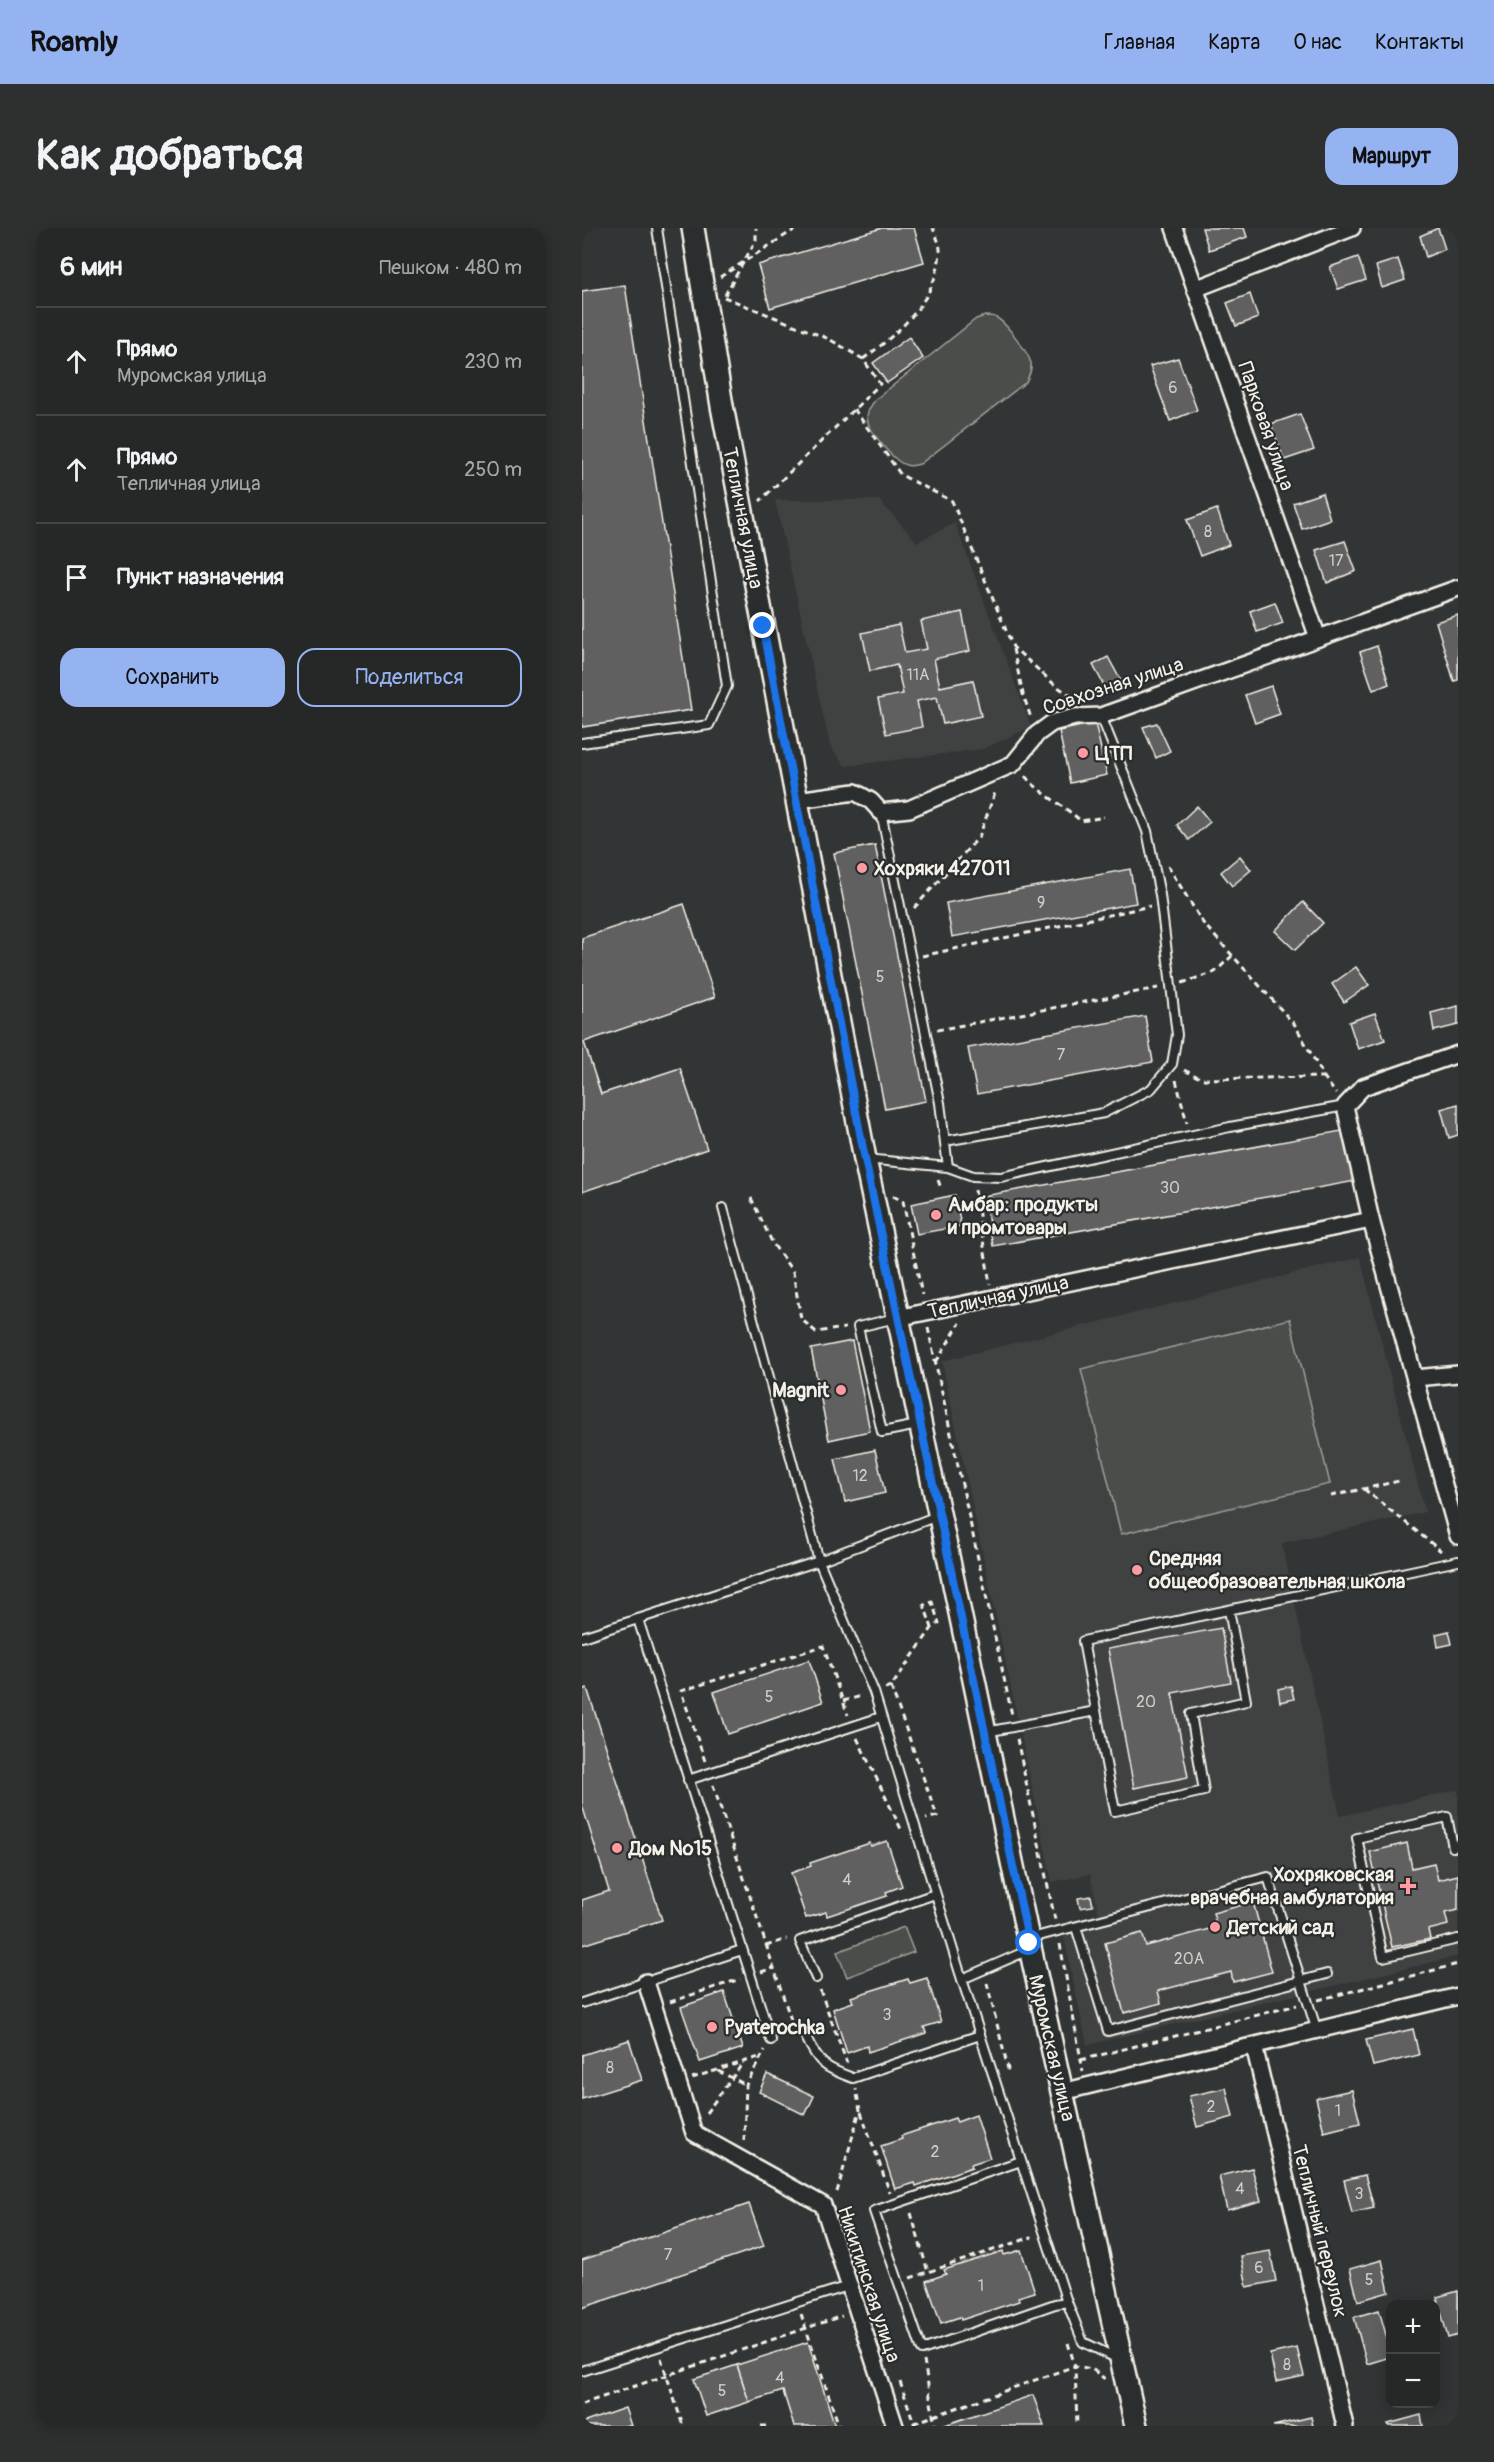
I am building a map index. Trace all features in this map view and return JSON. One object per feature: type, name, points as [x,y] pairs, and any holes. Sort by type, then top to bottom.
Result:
[{"type":"street","name":"Тепличная улица","points":[[693,228],[726,429],[897,1318],[1371,1220]]},
{"type":"street","name":"Парковая улица","points":[[1174,228],[1318,638]]},
{"type":"street","points":[[1195,289],[1352,228]]},
{"type":"street","name":"Совхозная улица","points":[[881,813],[909,809],[1008,766],[1037,734],[1052,723],[1075,717],[1101,716],[1458,588]]},
{"type":"street","points":[[797,800],[855,792],[871,801],[881,813]]},
{"type":"street","points":[[1458,1054],[1363,1087],[1345,1106],[1371,1220],[1458,1536]]},
{"type":"street","name":"Муромская улица","points":[[897,1318],[1029,1944],[1136,2426]]},
{"type":"street","points":[[1415,1378],[1458,1374]]},
{"type":"street","name":"Никитинская улица","points":[[646,1982],[694,2133],[823,2205],[895,2426]]},
{"type":"street","points":[[1062,2092],[1458,1996]]},
{"type":"street","name":"Тепличный переулок","points":[[1254,2046],[1345,2426]]},
{"type":"lane","points":[[582,743],[709,725],[727,686],[657,228]]},
{"type":"lane","points":[[945,1141],[1104,1113],[1151,1089],[1172,1064],[1177,1035],[1161,904],[1147,831],[1101,716]]},
{"type":"lane","points":[[881,813],[927,1032],[940,1103],[948,1167]]},
{"type":"lane","points":[[865,1159],[948,1167],[972,1176],[1001,1177],[1190,1136],[1345,1106]]},
{"type":"lane","points":[[723,1208],[819,1561],[874,1692],[935,1894],[1067,2302],[1083,2342],[1122,2361]]},
{"type":"lane","points":[[897,1318],[858,1327],[882,1432],[920,1425]]},
{"type":"lane","points":[[582,1637],[819,1561],[938,1515]]},
{"type":"lane","points":[[1229,1610],[1246,1701],[1191,1714],[1204,1791],[1115,1811],[1083,1641],[1229,1610],[1456,1562]]},
{"type":"lane","points":[[638,1619],[771,2040]]},
{"type":"lane","points":[[984,1733],[1096,1711]]},
{"type":"lane","points":[[688,1780],[881,1717]]},
{"type":"lane","points":[[1458,1846],[1453,1847],[1447,1817],[1357,1838],[1383,1957],[1458,1939]]},
{"type":"lane","points":[[962,1979],[1029,1944],[1058,1932],[1268,1877],[1317,2031]]},
{"type":"lane","points":[[816,1977],[800,1941],[935,1894]]},
{"type":"lane","points":[[1076,1928],[1108,2031],[1327,1974]]},
{"type":"lane","points":[[582,2003],[742,1950]]},
{"type":"lane","points":[[805,2035],[816,2059],[837,2072],[853,2078],[980,2035]]},
{"type":"lane","points":[[1021,2161],[874,2211],[922,2350],[1055,2304],[1067,2302]]},
{"type":"lane","points":[[582,2371],[848,2286]]},
{"type":"path","points":[[756,228],[756,240],[724,297],[830,339],[863,359],[880,384],[760,501]]},
{"type":"path","points":[[718,278],[797,228]]},
{"type":"path","points":[[863,359],[888,341],[909,321],[930,293],[940,248],[933,228]]},
{"type":"path","points":[[854,409],[901,476],[952,501],[1013,647],[1023,694],[1037,734]]},
{"type":"path","points":[[1013,647],[1055,686],[1101,716]]},
{"type":"path","points":[[902,918],[927,896],[979,837],[1008,766],[1039,791],[1063,805],[1081,821],[1104,817]]},
{"type":"path","points":[[1165,862],[1203,923],[1295,1025],[1324,1077],[1345,1106]]},
{"type":"path","points":[[910,959],[1161,904]]},
{"type":"path","points":[[927,1032],[1171,986],[1215,972],[1232,956]]},
{"type":"path","points":[[1172,1064],[1202,1079],[1324,1077]]},
{"type":"path","points":[[1172,1064],[1190,1136]]},
{"type":"path","points":[[972,1176],[992,1298]]},
{"type":"path","points":[[891,1195],[903,1201],[1058,1932],[1086,2086]]},
{"type":"path","points":[[751,1198],[772,1245],[793,1272],[801,1319],[816,1332],[858,1327]]},
{"type":"path","points":[[936,1362],[973,1302]]},
{"type":"path","points":[[1331,1496],[1399,1481]]},
{"type":"path","points":[[1364,1489],[1456,1562]]},
{"type":"path","points":[[843,1701],[891,1687],[932,1628],[939,1623],[932,1602],[924,1605],[932,1628]]},
{"type":"path","points":[[805,2035],[797,2037],[681,1691],[824,1646],[866,1760],[902,1833]]},
{"type":"path","points":[[891,1687],[937,1816],[900,1827]]},
{"type":"path","points":[[1081,2060],[1458,1964]]},
{"type":"path","points":[[655,2008],[773,1968]]},
{"type":"path","points":[[986,1980],[1008,2069],[993,2072]]},
{"type":"path","points":[[744,2140],[746,2085],[771,2040]]},
{"type":"path","points":[[690,2078],[762,2056]]},
{"type":"path","points":[[703,2118],[744,2062]]},
{"type":"path","points":[[716,2070],[746,2085]]},
{"type":"path","points":[[860,2110],[894,2204]]},
{"type":"path","points":[[907,2199],[928,2272]]},
{"type":"path","points":[[898,2282],[1034,2237],[1030,2226]]},
{"type":"path","points":[[797,2302],[839,2426]]},
{"type":"path","points":[[582,2404],[856,2312]]},
{"type":"path","points":[[1065,2335],[1075,2366],[1077,2426]]},
{"type":"path","points":[[657,2347],[683,2426]]},
{"type":"path","points":[[922,2350],[935,2426]]},
{"type":"path","points":[[914,2423],[1075,2366]]},
{"type":"path","points":[[761,2426],[766,2426]]},
{"type":"shaded area","points":[[985,316],[999,320],[1016,337],[1026,352],[1031,366],[1026,382],[920,464],[910,466],[901,463],[888,452],[871,429],[867,417],[870,407],[876,399],[976,319]]},
{"type":"shaded area","points":[[775,500],[879,500],[917,542],[955,523],[1031,727],[983,749],[845,766],[830,746]]},
{"type":"shaded area","name":"Средняя общеобразовательная школа","points":[[1360,1257],[1425,1512],[1282,1543],[1340,1816],[1458,1790],[1458,1956],[1087,2045],[1061,1923],[1099,1914],[1090,1874],[1052,1882],[942,1361]]},
{"type":"shaded area","points":[[1290,1319],[1330,1484],[1121,1534],[1081,1369]]},
{"type":"shaded area","points":[[904,1927],[914,1952],[847,1977],[837,1952]]},
{"type":"building","points":[[882,228],[914,228],[924,262],[770,308],[758,265]]},
{"type":"building","points":[[1202,228],[1244,228],[1247,237],[1209,250]]},
{"type":"building","points":[[1438,228],[1445,249],[1426,257],[1420,236]]},
{"type":"building","points":[[1358,257],[1366,280],[1338,289],[1330,267]]},
{"type":"building","points":[[1398,259],[1405,280],[1382,288],[1376,266]]},
{"type":"building","points":[[625,285],[691,710],[582,727],[582,291]]},
{"type":"building","points":[[1250,294],[1258,318],[1236,326],[1227,303]]},
{"type":"building","points":[[909,337],[923,358],[887,383],[873,363]]},
{"type":"building","points":[[1178,358],[1197,410],[1170,421],[1150,366]]},
{"type":"building","points":[[1300,414],[1314,450],[1284,460],[1271,424]]},
{"type":"building","points":[[1322,493],[1330,519],[1302,529],[1293,503]]},
{"type":"building","points":[[1217,509],[1229,545],[1200,556],[1187,520]]},
{"type":"building","points":[[1345,541],[1356,571],[1327,583],[1316,550]]},
{"type":"building","points":[[1275,602],[1283,623],[1257,632],[1250,611]]},
{"type":"building","points":[[962,612],[970,651],[934,659],[940,687],[973,680],[981,716],[943,724],[937,697],[917,701],[922,727],[886,734],[878,699],[903,694],[897,665],[870,671],[862,633],[899,625],[905,653],[927,649],[921,621]]},
{"type":"building","points":[[1458,615],[1458,680],[1454,681],[1436,622]]},
{"type":"building","points":[[1377,646],[1389,684],[1373,690],[1360,652]]},
{"type":"building","points":[[1108,657],[1121,681],[1106,689],[1093,665]]},
{"type":"building","points":[[1271,686],[1280,714],[1255,723],[1245,695]]},
{"type":"building","name":"ЦТП","points":[[1095,723],[1107,775],[1070,783],[1059,731]]},
{"type":"building","points":[[1157,723],[1170,751],[1156,758],[1143,727]]},
{"type":"building","points":[[1197,806],[1210,822],[1189,840],[1177,825]]},
{"type":"building","points":[[875,845],[926,1101],[885,1109],[834,853]]},
{"type":"building","points":[[1240,856],[1251,870],[1232,886],[1221,872]]},
{"type":"building","points":[[1130,869],[1136,903],[952,937],[946,903]]},
{"type":"building","points":[[1303,902],[1323,923],[1295,950],[1275,931]]},
{"type":"building","points":[[684,904],[715,997],[584,1042],[601,1094],[680,1068],[707,1149],[582,1192],[582,938]]},
{"type":"building","points":[[1356,967],[1369,985],[1344,1002],[1332,984]]},
{"type":"building","points":[[1458,1006],[1458,1025],[1434,1031],[1431,1013]]},
{"type":"building","points":[[1375,1013],[1385,1040],[1358,1049],[1349,1022]]},
{"type":"building","points":[[1145,1016],[1153,1062],[977,1094],[968,1048]]},
{"type":"building","points":[[1458,1104],[1458,1135],[1449,1138],[1441,1109]]},
{"type":"building","points":[[1347,1130],[1356,1181],[993,1246],[984,1196]]},
{"type":"building","name":"Амбар: продукты и промтовары","points":[[955,1195],[961,1226],[917,1234],[911,1204]]},
{"type":"building","name":"Magnit","points":[[852,1341],[870,1431],[829,1440],[811,1349]]},
{"type":"building","points":[[875,1450],[885,1493],[845,1502],[835,1459]]},
{"type":"building","points":[[1221,1628],[1231,1682],[1172,1693],[1188,1777],[1134,1788],[1108,1649]]},
{"type":"building","points":[[1449,1631],[1452,1644],[1438,1647],[1436,1634]]},
{"type":"building","points":[[809,1660],[823,1702],[728,1734],[714,1692]]},
{"type":"building","points":[[1291,1686],[1294,1699],[1280,1702],[1278,1689]]},
{"type":"building","name":"Дом №15","points":[[587,1688],[662,1920],[582,1945],[582,1900],[609,1891],[582,1805],[582,1690]]},
{"type":"building","points":[[887,1841],[902,1886],[886,1892],[887,1896],[827,1916],[826,1912],[806,1918],[791,1873],[811,1866],[810,1863],[870,1843],[871,1846]]},
{"type":"building","points":[[1407,1843],[1412,1868],[1434,1863],[1438,1880],[1458,1875],[1458,1910],[1445,1913],[1448,1925],[1428,1930],[1430,1939],[1392,1947],[1370,1852]]},
{"type":"building","points":[[1091,1896],[1093,1906],[1080,1908],[1078,1898]]},
{"type":"building","points":[[1253,1902],[1272,1972],[1233,1982],[1231,1972],[1158,1991],[1161,2003],[1124,2013],[1105,1943],[1142,1933],[1146,1946],[1217,1927],[1213,1913]]},
{"type":"building","points":[[927,1978],[941,2022],[924,2027],[926,2033],[868,2052],[867,2046],[847,2053],[833,2009],[853,2002],[851,1997],[908,1979],[910,1983]]},
{"type":"building","name":"Pyaterochka","points":[[724,1992],[743,2048],[700,2062],[681,2007]]},
{"type":"building","points":[[1413,2029],[1419,2055],[1373,2066],[1366,2040]]},
{"type":"building","points":[[629,2040],[642,2080],[582,2099],[582,2055]]},
{"type":"building","points":[[767,2074],[814,2096],[805,2115],[759,2092]]},
{"type":"building","points":[[1226,2088],[1233,2117],[1197,2127],[1189,2096]]},
{"type":"building","points":[[1352,2090],[1360,2123],[1324,2132],[1316,2098]]},
{"type":"building","points":[[976,2115],[990,2158],[971,2164],[972,2167],[916,2186],[915,2183],[895,2189],[881,2146],[902,2139],[901,2136],[955,2118],[957,2122]]},
{"type":"building","points":[[1252,2168],[1261,2201],[1227,2210],[1219,2176]]},
{"type":"building","points":[[1365,2175],[1374,2208],[1352,2213],[1344,2180]]},
{"type":"building","points":[[749,2204],[764,2246],[582,2308],[582,2260]]},
{"type":"building","points":[[1021,2250],[1035,2292],[1018,2297],[1019,2301],[961,2320],[960,2317],[941,2323],[926,2281],[946,2274],[944,2270],[1003,2251],[1004,2255]]},
{"type":"building","points":[[1270,2251],[1276,2281],[1247,2287],[1241,2256]]},
{"type":"building","points":[[1382,2260],[1389,2292],[1358,2301],[1350,2269]]},
{"type":"building","points":[[1458,2291],[1458,2335],[1448,2338],[1440,2300],[1437,2297]]},
{"type":"building","points":[[1379,2310],[1386,2335],[1386,2358],[1367,2364],[1354,2317]]},
{"type":"building","points":[[808,2342],[835,2426],[794,2426],[783,2391],[749,2402],[737,2365]]},
{"type":"building","points":[[1297,2348],[1304,2376],[1276,2382],[1270,2354]]},
{"type":"building","points":[[737,2365],[749,2402],[706,2416],[694,2379]]},
{"type":"building","points":[[1033,2395],[1044,2426],[942,2426]]},
{"type":"building","points":[[625,2408],[631,2426],[582,2426],[582,2423]]},
{"type":"building","points":[[1421,2415],[1423,2426],[1389,2426],[1388,2424]]},
{"type":"building","points":[[1311,2417],[1313,2426],[1273,2426]]},
{"type":"place","name":"ЦТП","points":[[1083,753]]},
{"type":"place","name":"Хохряки 427011","points":[[862,868]]},
{"type":"place","name":"Амбар: продукты и промтовары","points":[[936,1215]]},
{"type":"place","name":"Magnit","points":[[841,1390]]},
{"type":"place","name":"Средняя общеобразовательная школа","points":[[1137,1570]]},
{"type":"place","name":"Дом №15","points":[[617,1848]]},
{"type":"place","name":"Хохряковская врачебная амбулатория","points":[[1408,1886]]},
{"type":"place","name":"Детский сад","points":[[1215,1927]]},
{"type":"place","name":"Pyaterochka","points":[[712,2027]]},
{"type":"route","points":[[763,626],[897,1318],[1029,1943]]}]
